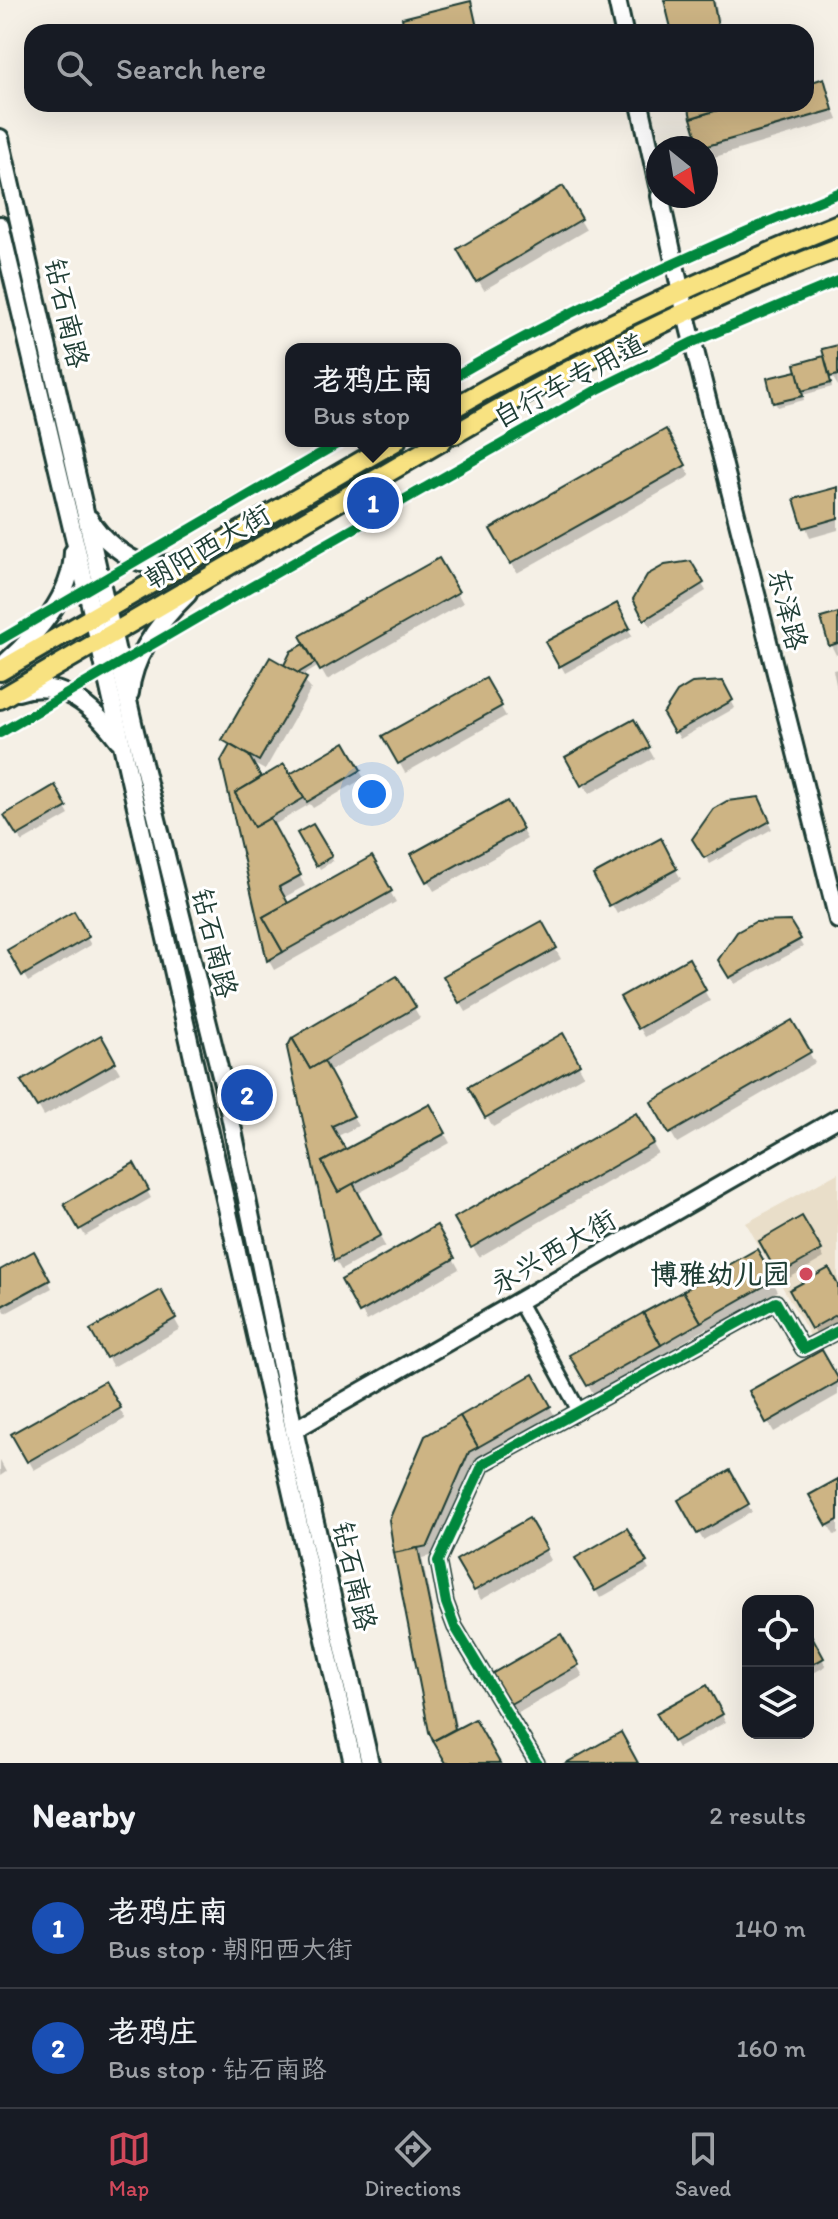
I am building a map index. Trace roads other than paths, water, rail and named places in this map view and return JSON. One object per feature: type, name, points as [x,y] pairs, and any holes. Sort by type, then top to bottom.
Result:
[{"type":"main road","points":[[617,0],[622,24]]},
{"type":"main road","points":[[642,112],[647,136]]},
{"type":"main road","name":"钻石南路","points":[[0,138],[84,508],[121,745],[353,1763]]},
{"type":"main road","name":"东泽路","points":[[663,208],[685,311],[838,920]]},
{"type":"main road","points":[[461,404],[512,374],[681,292],[838,224]]},
{"type":"main road","name":"钻石南路","points":[[0,225],[73,535],[100,613]]},
{"type":"main road","points":[[461,430],[516,398],[685,311],[838,248]]},
{"type":"main road","name":"朝阳西大街","points":[[0,669],[386,447]]},
{"type":"main road","name":"朝阳西大街","points":[[2,698],[432,447]]},
{"type":"main road","points":[[84,508],[101,534],[145,564],[167,565],[191,560]]},
{"type":"main road","points":[[0,669],[34,635],[64,591],[71,575],[73,535]]},
{"type":"main road","points":[[129,706],[131,680],[144,648],[171,610],[200,583]]},
{"type":"main road","name":"钻石南路","points":[[105,638],[129,706],[226,1096],[294,1430],[370,1763]]},
{"type":"main road","points":[[2,698],[32,687],[54,688],[93,709],[121,745]]},
{"type":"main road","name":"永兴西大街","points":[[294,1430],[838,1118]]},
{"type":"street","points":[[518,1300],[579,1411]]},
{"type":"street","points":[[537,1763],[455,1627],[446,1603],[438,1561],[483,1464],[776,1302],[803,1349],[838,1331]]},
{"type":"place","name":"老鸦庄南","points":[[373,503]]},
{"type":"place","name":"老鸦庄","points":[[247,1095]]},
{"type":"place","name":"博雅幼儿园","points":[[806,1274]]}]
